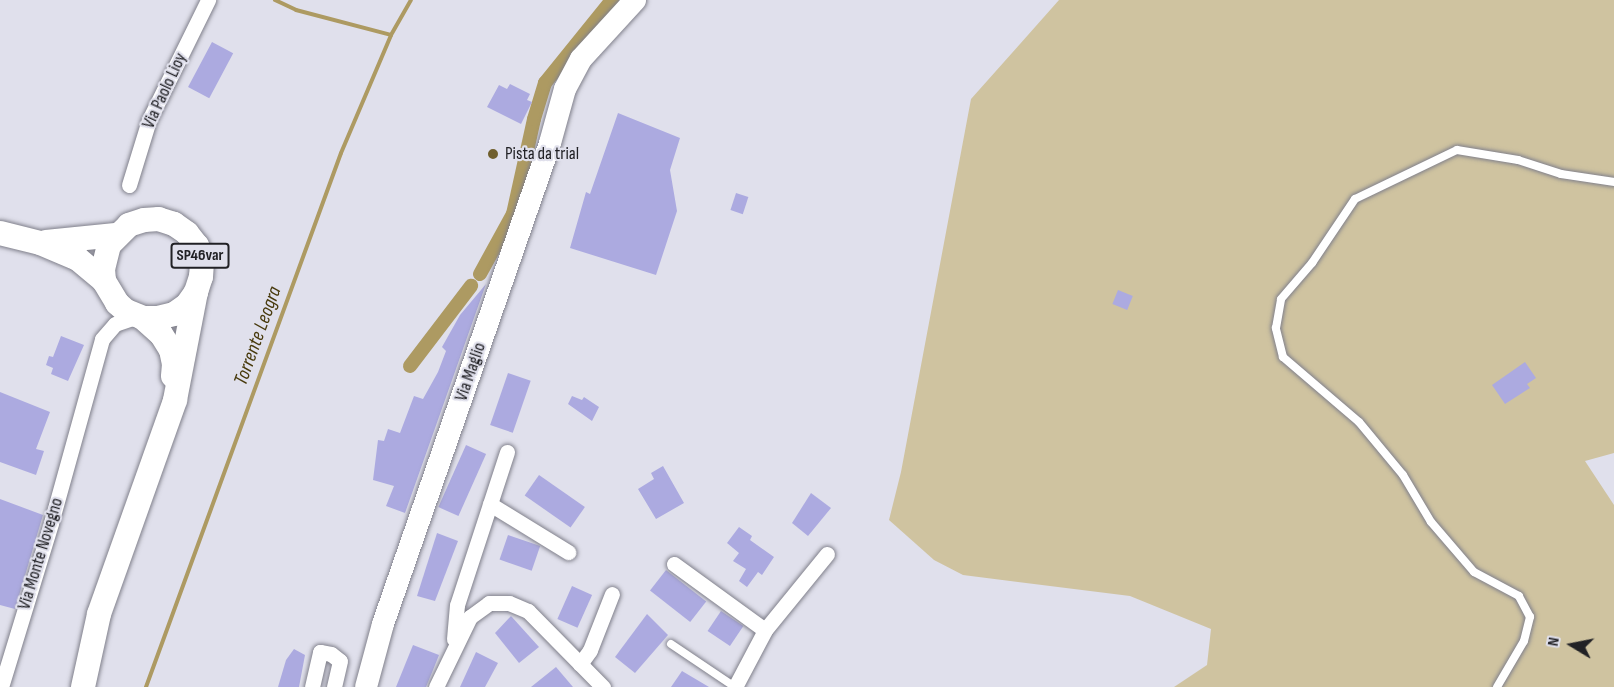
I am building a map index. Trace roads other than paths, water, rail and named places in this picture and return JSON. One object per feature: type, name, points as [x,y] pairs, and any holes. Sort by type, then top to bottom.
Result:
[{"type":"main road","name":"SP46var","points":[[40,243],[79,241],[116,235],[129,225],[144,220],[167,222],[187,233],[197,246],[202,261],[201,277],[175,400],[99,614],[83,687]]},
{"type":"main road","name":"SP46var","points":[[0,233],[40,243],[78,259],[104,281],[117,303],[140,317],[161,334],[171,350],[174,364],[163,429]]},
{"type":"main road","points":[[104,281],[104,257],[116,235]]},
{"type":"main road","name":"SP46var","points":[[140,317],[158,318],[174,314],[187,305],[196,292]]},
{"type":"street","name":"Via Paolo Lioy","points":[[129,185],[149,120],[208,0]]},
{"type":"street","name":"Via Maglio","points":[[366,687],[383,624],[547,154],[565,89],[582,59],[635,0]]},
{"type":"street","name":"Via Monte Novegno","points":[[1,687],[102,339],[115,324],[140,317]]},
{"type":"street","points":[[452,652],[458,605],[507,453]]},
{"type":"street","points":[[490,504],[568,552]]},
{"type":"street","points":[[735,687],[765,630],[827,554]]},
{"type":"street","points":[[674,564],[765,630]]},
{"type":"street","points":[[580,664],[590,650],[612,594]]},
{"type":"street","points":[[436,687],[470,617],[489,603],[509,603],[528,611],[603,687]]},
{"type":"street","points":[[312,687],[320,652],[331,654],[340,661],[334,687]]},
{"type":"lane","points":[[1497,687],[1524,641],[1530,617],[1520,596],[1474,572],[1431,522],[1403,475],[1359,422],[1283,357],[1276,328],[1281,299],[1312,263],[1355,199],[1457,150],[1518,160],[1561,174],[1614,182]]},
{"type":"lane","points":[[671,644],[735,687]]},
{"type":"waterway","points":[[275,0],[296,10],[391,35]]},
{"type":"waterway","name":"Torrente Leogra","points":[[146,687],[341,153],[391,35],[411,0]]},
{"type":"waterway","points":[[480,274],[513,214],[534,119],[545,83],[612,0]]},
{"type":"waterway","points":[[410,366],[471,286]]},
{"type":"place","name":"Pista da trial","points":[[493,154]]}]
